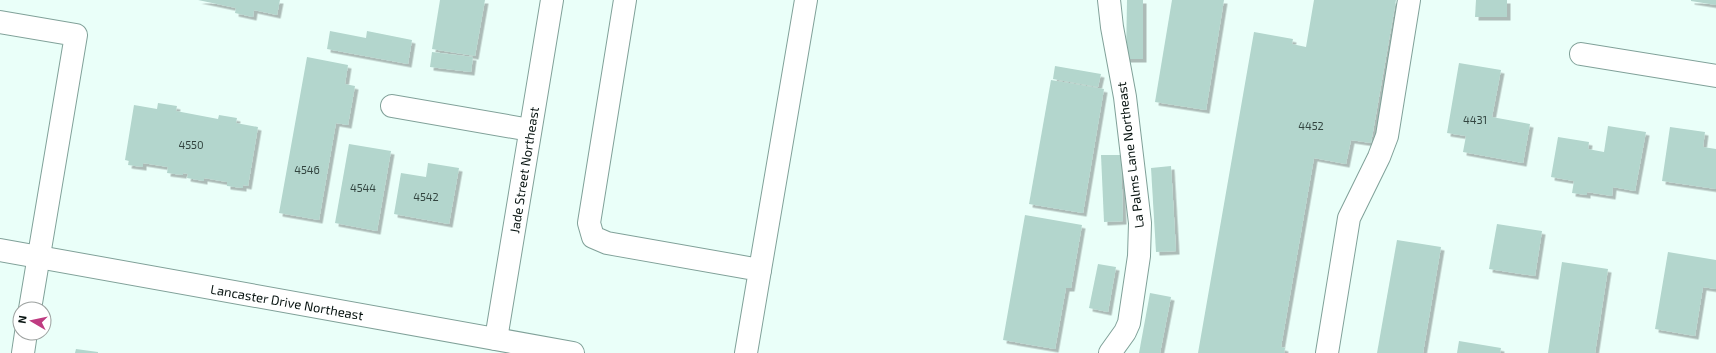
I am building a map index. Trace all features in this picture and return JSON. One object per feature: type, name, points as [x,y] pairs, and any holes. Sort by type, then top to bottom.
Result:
[{"type":"street","name":"Jade Street Northeast","points":[[496,339],[552,0]]},
{"type":"street","points":[[625,0],[589,224],[593,237],[607,243],[760,270]]},
{"type":"street","points":[[746,353],[806,0]]},
{"type":"street","name":"La Palms Lane Northeast","points":[[1109,0],[1112,27],[1125,97],[1140,223],[1139,256],[1129,323],[1125,332],[1110,353]]},
{"type":"street","points":[[1327,353],[1349,218],[1379,157],[1387,136],[1409,0]]},
{"type":"street","points":[[0,22],[76,35],[31,301]]},
{"type":"street","points":[[1581,54],[1716,76]]},
{"type":"street","points":[[392,106],[530,130]]},
{"type":"street","name":"Lancaster Drive Northeast","points":[[0,250],[573,353]]},
{"type":"street","points":[[23,353],[25,341]]},
{"type":"building","points":[[198,0],[280,0],[277,15],[254,10],[253,17],[235,13],[236,8]]},
{"type":"building","points":[[440,0],[485,0],[475,56],[432,49]]},
{"type":"building","points":[[1127,0],[1143,0],[1143,59],[1126,59]]},
{"type":"building","points":[[1172,0],[1224,0],[1206,110],[1155,102]]},
{"type":"building","points":[[1314,0],[1396,0],[1371,143],[1351,140],[1346,164],[1314,158],[1281,347],[1285,348],[1284,353],[1198,353],[1254,32],[1293,39],[1292,44],[1306,47]]},
{"type":"building","points":[[1476,0],[1507,0],[1507,17],[1475,17]]},
{"type":"building","points":[[1716,0],[1716,5],[1691,1]]},
{"type":"building","points":[[330,31],[366,38],[367,31],[412,40],[408,64],[327,49]]},
{"type":"building","points":[[432,52],[473,57],[471,72],[430,67]]},
{"type":"building","points":[[307,57],[348,65],[345,84],[355,86],[348,125],[336,123],[319,220],[279,213]]},
{"type":"building","points":[[1459,63],[1501,70],[1492,117],[1530,124],[1523,163],[1463,152],[1466,136],[1447,133]]},
{"type":"building","points":[[1055,66],[1101,74],[1098,87],[1053,79]]},
{"type":"building","points":[[1051,80],[1104,89],[1083,213],[1029,204]]},
{"type":"building","points":[[158,103],[177,106],[176,111],[218,119],[219,115],[237,118],[236,123],[258,127],[248,186],[243,185],[243,188],[227,186],[227,182],[204,178],[204,181],[187,178],[188,174],[183,173],[183,175],[167,173],[168,167],[143,163],[143,167],[128,165],[129,161],[125,160],[134,105],[157,109]]},
{"type":"building","points":[[1608,126],[1646,132],[1635,191],[1613,187],[1612,196],[1587,192],[1587,195],[1572,193],[1574,181],[1551,177],[1558,137],[1589,142],[1588,149],[1604,152]]},
{"type":"building","points":[[1670,127],[1705,132],[1703,147],[1716,149],[1716,189],[1662,181]]},
{"type":"building","points":[[349,144],[391,151],[377,231],[335,223]]},
{"type":"building","points":[[1101,155],[1121,155],[1123,221],[1104,222]]},
{"type":"building","points":[[428,163],[459,168],[449,224],[394,214],[401,173],[426,177]]},
{"type":"building","points":[[1171,166],[1176,251],[1156,252],[1151,168]]},
{"type":"building","points":[[1025,215],[1082,225],[1071,288],[1066,288],[1055,349],[1003,340]]},
{"type":"building","points":[[1497,224],[1542,231],[1535,276],[1489,269]]},
{"type":"building","points":[[1397,240],[1441,247],[1423,353],[1377,353]]},
{"type":"building","points":[[1668,252],[1716,260],[1716,289],[1703,287],[1695,336],[1655,329]]},
{"type":"building","points":[[1562,262],[1608,269],[1595,353],[1548,353]]},
{"type":"building","points":[[1098,264],[1116,267],[1108,312],[1089,308]]},
{"type":"building","points":[[1150,293],[1171,297],[1160,353],[1139,353]]},
{"type":"building","points":[[1459,341],[1501,348],[1500,353],[1457,353]]},
{"type":"building","points":[[76,349],[98,352],[98,353],[75,353]]}]
